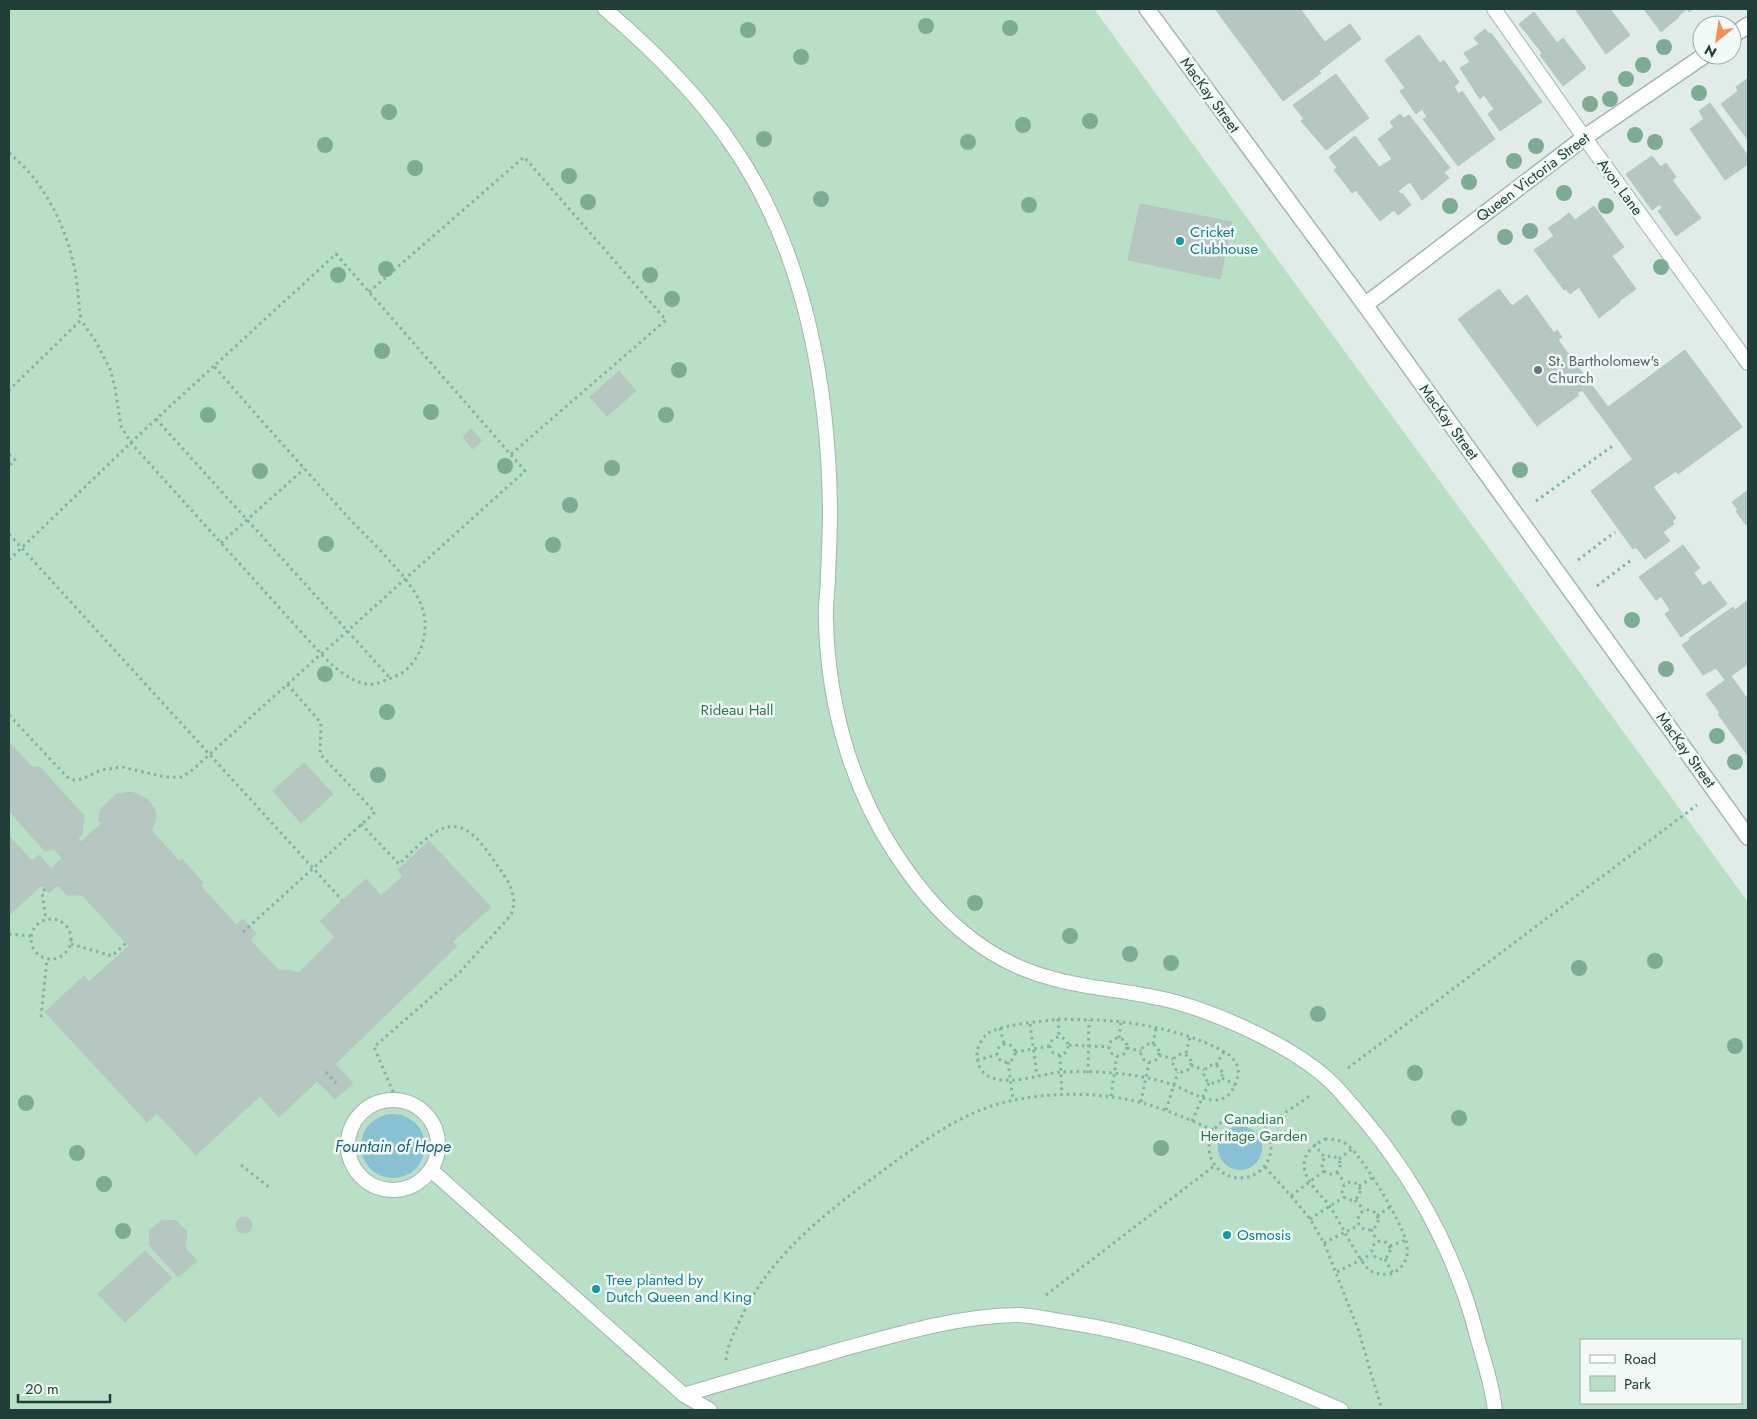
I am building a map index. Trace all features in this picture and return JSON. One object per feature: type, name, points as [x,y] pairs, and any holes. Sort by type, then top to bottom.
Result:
[{"type":"street","name":"MacKay Street","points":[[1146,9],[1365,306],[1748,837]]},
{"type":"street","name":"Queen Victoria Street","points":[[1365,306],[1585,137],[1692,63]]},
{"type":"lane","points":[[605,9],[639,39],[677,77],[710,115],[736,150],[779,229],[794,269],[818,367],[827,436],[830,516],[826,618],[830,675],[839,722],[851,764],[868,806],[892,850],[918,887],[942,914],[964,934],[994,956],[1025,970],[1056,980],[1136,993],[1182,1004],[1266,1038],[1330,1081],[1391,1152],[1430,1216],[1450,1258],[1466,1299],[1491,1384],[1495,1410]]},
{"type":"lane","name":"Avon Lane","points":[[1494,9],[1748,364]]},
{"type":"lane","points":[[396,1099],[412,1103],[425,1112],[434,1125],[439,1140],[438,1156],[431,1170],[420,1182],[406,1188],[391,1190],[375,1186],[362,1178],[353,1165],[348,1150],[349,1134],[356,1119],[366,1108],[380,1101],[396,1099]]},
{"type":"lane","points":[[431,1170],[684,1396],[710,1410]]},
{"type":"lane","points":[[684,1396],[904,1332],[967,1320],[1019,1315],[1088,1325],[1182,1350],[1232,1365],[1341,1410]]},
{"type":"path","points":[[9,153],[30,175],[44,194],[64,230],[75,268],[81,320],[96,342],[110,370],[121,426],[131,443],[335,668],[361,682],[375,684],[403,672],[414,662],[426,625],[419,600],[404,578],[304,469],[214,366]]},
{"type":"path","points":[[369,292],[524,157],[666,320],[510,455]]},
{"type":"path","points":[[9,560],[156,419],[336,254],[525,471],[404,578],[210,755],[181,777],[164,777],[122,767],[101,770],[82,779],[74,780],[66,777],[9,715]]},
{"type":"path","points":[[9,390],[81,320]]},
{"type":"path","points":[[156,419],[390,678]]},
{"type":"path","points":[[1536,501],[1614,445]]},
{"type":"path","points":[[9,454],[15,460],[9,466]]},
{"type":"path","points":[[220,543],[304,469]]},
{"type":"path","points":[[1578,560],[1615,532]]},
{"type":"path","points":[[9,534],[342,900]]},
{"type":"path","points":[[1597,586],[1630,561]]},
{"type":"path","points":[[243,932],[375,812],[320,754],[321,724],[287,684]]},
{"type":"path","points":[[1264,1127],[1330,1081],[1716,792]]},
{"type":"path","points":[[362,824],[399,864],[434,833],[445,827],[458,827],[468,831],[480,840],[509,883],[514,904],[511,915],[460,972],[374,1047],[396,1099]]},
{"type":"path","points":[[45,889],[42,892],[46,920]]},
{"type":"path","points":[[46,920],[60,921],[69,930],[71,944],[66,953],[57,958],[46,959],[38,954],[32,946],[31,936],[36,926],[46,920]]},
{"type":"path","points":[[9,934],[31,936]]},
{"type":"path","points":[[71,944],[112,956],[126,943]]},
{"type":"path","points":[[41,1017],[46,959]]},
{"type":"path","points":[[1058,1019],[1059,1036]]},
{"type":"path","points":[[1058,1019],[1089,1020],[1121,1021],[1156,1028],[1190,1037],[1224,1051],[1234,1058],[1239,1072],[1236,1085],[1227,1097],[1215,1101],[1202,1098],[1174,1085],[1114,1073],[1061,1072],[1010,1080],[997,1079],[984,1072],[977,1060],[978,1048],[986,1034],[1000,1028],[1058,1019]]},
{"type":"path","points":[[1088,1073],[1089,1020]]},
{"type":"path","points":[[1119,1038],[1121,1021]]},
{"type":"path","points":[[1030,1024],[1037,1076]]},
{"type":"path","points":[[1000,1028],[1004,1044]]},
{"type":"path","points":[[1154,1044],[1156,1028]]},
{"type":"path","points":[[1059,1036],[1063,1036],[1069,1042],[1068,1050],[1063,1055],[1056,1055],[1050,1050],[1050,1042],[1059,1036]]},
{"type":"path","points":[[1186,1053],[1190,1037]]},
{"type":"path","points":[[1114,1038],[1122,1038],[1127,1044],[1127,1051],[1122,1057],[1114,1057],[1108,1051],[1109,1047],[1108,1044],[1114,1038]]},
{"type":"path","points":[[1010,1043],[1015,1049],[1015,1056],[1008,1062],[1002,1062],[997,1055],[996,1049],[1004,1044],[1010,1043]]},
{"type":"path","points":[[1146,1044],[1154,1044],[1159,1049],[1159,1055],[1154,1063],[1146,1062],[1141,1057],[1141,1051],[1146,1044]]},
{"type":"path","points":[[1015,1052],[1050,1046]]},
{"type":"path","points":[[1069,1046],[1109,1047]]},
{"type":"path","points":[[1127,1048],[1141,1051]]},
{"type":"path","points":[[1216,1065],[1224,1051]]},
{"type":"path","points":[[1172,1059],[1178,1054],[1186,1053]]},
{"type":"path","points":[[1178,1072],[1186,1072],[1191,1065],[1191,1059],[1186,1053]]},
{"type":"path","points":[[977,1060],[997,1055]]},
{"type":"path","points":[[1060,1055],[1062,1094]]},
{"type":"path","points":[[1159,1055],[1172,1059]]},
{"type":"path","points":[[1111,1096],[1117,1056]]},
{"type":"path","points":[[1172,1059],[1173,1066],[1178,1072]]},
{"type":"path","points":[[1008,1062],[1013,1100]]},
{"type":"path","points":[[1141,1102],[1149,1062]]},
{"type":"path","points":[[1191,1065],[1204,1070]]},
{"type":"path","points":[[1209,1065],[1216,1065],[1222,1070],[1222,1078],[1217,1083],[1209,1083],[1204,1078],[1204,1070],[1209,1065]]},
{"type":"path","points":[[326,1072],[336,1083]]},
{"type":"path","points":[[1166,1110],[1178,1072]]},
{"type":"path","points":[[1222,1078],[1236,1085]]},
{"type":"path","points":[[1192,1121],[1209,1083]]},
{"type":"path","points":[[724,1383],[727,1354],[742,1316],[760,1284],[791,1246],[856,1190],[948,1125],[980,1110],[1013,1100],[1062,1094],[1111,1096],[1141,1102],[1166,1110],[1213,1130]]},
{"type":"path","points":[[1238,1116],[1257,1120],[1270,1137],[1270,1158],[1265,1167],[1254,1176],[1240,1179],[1225,1176],[1214,1166],[1209,1155],[1208,1142],[1213,1130],[1219,1123],[1228,1118],[1238,1116]]},
{"type":"path","points":[[1325,1138],[1338,1140],[1352,1149],[1390,1208],[1406,1240],[1408,1252],[1404,1264],[1393,1274],[1370,1271],[1360,1260],[1346,1232],[1330,1206],[1310,1182],[1305,1170],[1305,1156],[1314,1144],[1325,1138]]},
{"type":"path","points":[[1314,1144],[1325,1158]]},
{"type":"path","points":[[1339,1160],[1352,1149]]},
{"type":"path","points":[[1327,1156],[1335,1156],[1340,1161],[1340,1169],[1335,1174],[1327,1174],[1322,1169],[1322,1161],[1325,1158],[1327,1156]]},
{"type":"path","points":[[241,1165],[270,1188]]},
{"type":"path","points":[[1019,1315],[1214,1166]]},
{"type":"path","points":[[1265,1167],[1310,1220],[1324,1244],[1337,1272],[1358,1329],[1382,1410]]},
{"type":"path","points":[[1291,1196],[1324,1171]]},
{"type":"path","points":[[1337,1172],[1345,1183]]},
{"type":"path","points":[[1359,1186],[1372,1178]]},
{"type":"path","points":[[1354,1182],[1359,1186],[1360,1195],[1355,1200],[1347,1200],[1341,1195],[1342,1187],[1345,1183],[1354,1182]]},
{"type":"path","points":[[1310,1220],[1344,1197]]},
{"type":"path","points":[[1355,1200],[1364,1210]]},
{"type":"path","points":[[1377,1216],[1390,1208]]},
{"type":"path","points":[[1364,1210],[1372,1210],[1377,1216],[1377,1223],[1371,1229],[1364,1229],[1360,1225],[1358,1216],[1364,1210]]},
{"type":"path","points":[[1324,1244],[1360,1225]]},
{"type":"path","points":[[1371,1229],[1377,1241]]},
{"type":"path","points":[[1385,1240],[1390,1246],[1390,1254],[1385,1259],[1377,1259],[1372,1254],[1372,1246],[1377,1241],[1385,1240]]},
{"type":"path","points":[[1390,1246],[1406,1240]]},
{"type":"path","points":[[1337,1272],[1372,1254]]},
{"type":"path","points":[[1385,1259],[1393,1274]]},
{"type":"green space","name":"Rideau Hall","points":[[9,9],[1094,9],[1748,902],[1748,1410],[9,1410]]},
{"type":"water","name":"Fountain of Hope","points":[[393,1114],[411,1120],[419,1128],[425,1146],[419,1164],[411,1172],[393,1178],[375,1172],[367,1164],[361,1146],[367,1128],[375,1120]]},
{"type":"water","points":[[1244,1126],[1256,1132],[1261,1139],[1261,1157],[1256,1164],[1249,1169],[1236,1170],[1228,1167],[1221,1160],[1218,1144],[1221,1136],[1228,1129]]},
{"type":"building","points":[[1265,9],[1232,32],[1216,10]]},
{"type":"building","points":[[1265,9],[1273,9],[1275,11],[1278,9],[1303,9],[1301,10],[1304,14],[1250,56],[1232,32]]},
{"type":"building","points":[[1575,9],[1610,9],[1630,35],[1606,54]]},
{"type":"building","points":[[1644,9],[1687,9],[1661,32]]},
{"type":"building","points":[[1534,12],[1557,43],[1563,38],[1586,68],[1563,86],[1540,55],[1542,53],[1519,24]]},
{"type":"building","points":[[1304,14],[1320,36],[1266,78],[1250,56]]},
{"type":"building","points":[[1350,24],[1361,39],[1319,71],[1321,73],[1283,101],[1266,78],[1320,36],[1325,42]]},
{"type":"building","points":[[1485,29],[1489,34],[1491,33],[1542,102],[1500,131],[1488,114],[1494,109],[1484,95],[1480,99],[1460,68],[1470,62],[1464,53],[1479,44],[1474,38]]},
{"type":"building","points":[[1419,35],[1440,63],[1444,60],[1459,82],[1454,87],[1459,94],[1462,91],[1495,139],[1477,152],[1400,49]]},
{"type":"building","points":[[1400,49],[1477,152],[1458,166],[1423,119],[1427,117],[1422,109],[1416,114],[1400,91],[1405,88],[1385,60]]},
{"type":"building","points":[[1336,74],[1369,118],[1326,150],[1301,121],[1304,119],[1293,105]]},
{"type":"building","points":[[1748,78],[1748,140],[1721,104],[1738,91],[1736,87]]},
{"type":"building","points":[[1710,103],[1748,156],[1748,164],[1725,180],[1690,129],[1704,119],[1699,111]]},
{"type":"building","points":[[1400,114],[1404,118],[1409,115],[1450,168],[1444,172],[1449,178],[1422,200],[1410,182],[1398,191],[1380,167],[1392,159],[1378,139],[1394,127],[1390,122]]},
{"type":"building","points":[[1355,136],[1400,194],[1402,193],[1411,205],[1398,215],[1394,210],[1380,221],[1356,190],[1352,193],[1334,170],[1337,168],[1329,157]]},
{"type":"building","points":[[1652,156],[1661,167],[1666,163],[1676,177],[1672,180],[1701,218],[1676,236],[1658,211],[1662,208],[1660,204],[1652,210],[1626,174]]},
{"type":"building","name":"Cricket Clubhouse","points":[[1140,204],[1232,222],[1220,279],[1128,260]]},
{"type":"building","points":[[1594,206],[1624,247],[1612,256],[1636,289],[1619,301],[1559,221],[1569,213],[1575,220]]},
{"type":"building","points":[[1559,221],[1620,302],[1599,318],[1579,287],[1570,294],[1566,289],[1564,290],[1534,250],[1554,236],[1548,228]]},
{"type":"building","name":"St. Bartholomew's Church","points":[[1499,289],[1512,306],[1527,295],[1554,333],[1557,330],[1562,337],[1558,340],[1608,407],[1685,350],[1742,427],[1678,474],[1676,471],[1653,487],[1582,390],[1577,393],[1579,395],[1537,426],[1458,319]]},
{"type":"building","points":[[619,371],[636,391],[607,416],[590,397]]},
{"type":"building","points":[[471,429],[482,441],[473,449],[463,437]]},
{"type":"building","points":[[1633,459],[1676,518],[1672,521],[1674,524],[1663,532],[1670,541],[1645,559],[1636,547],[1633,549],[1591,491]]},
{"type":"building","points":[[1748,490],[1748,524],[1746,525],[1732,502]]},
{"type":"building","points":[[1683,545],[1700,568],[1656,600],[1639,577]]},
{"type":"building","points":[[1694,573],[1703,586],[1670,610],[1661,596]]},
{"type":"building","points":[[1710,581],[1727,604],[1681,637],[1665,614]]},
{"type":"building","points":[[1748,600],[1748,664],[1725,680],[1716,668],[1703,675],[1682,645],[1733,607],[1735,610]]},
{"type":"building","points":[[1731,676],[1746,697],[1748,696],[1748,756],[1706,694]]},
{"type":"building","points":[[9,742],[32,767],[9,789]]},
{"type":"building","points":[[304,763],[333,794],[301,823],[273,791]]},
{"type":"building","points":[[32,767],[40,767],[84,816],[82,835],[78,839],[81,842],[102,823],[99,821],[100,810],[116,794],[131,792],[148,800],[154,808],[156,818],[151,830],[180,862],[182,859],[203,883],[201,886],[236,925],[243,919],[256,933],[250,940],[279,971],[289,970],[299,973],[335,937],[320,921],[366,879],[381,896],[403,876],[398,870],[429,841],[491,907],[452,942],[457,946],[335,1064],[353,1083],[335,1099],[317,1081],[279,1117],[260,1096],[196,1155],[157,1113],[147,1122],[45,1012],[84,976],[89,982],[129,946],[82,895],[67,895],[58,885],[49,893],[42,885],[9,915],[9,836],[32,861],[39,855],[51,869],[62,858],[54,849],[45,851],[9,811],[9,789]]},
{"type":"building","points":[[241,1217],[247,1217],[252,1222],[250,1231],[241,1233],[236,1228],[236,1222]]},
{"type":"building","points":[[162,1220],[176,1221],[187,1232],[185,1248],[197,1261],[178,1277],[149,1245],[150,1230]]},
{"type":"building","points":[[145,1251],[172,1278],[125,1322],[98,1294]]},
{"type":"place","name":"Cricket Clubhouse","points":[[1180,241]]},
{"type":"place","name":"St. Bartholomew's Church","points":[[1538,370]]},
{"type":"place","name":"Osmosis","points":[[1227,1235]]},
{"type":"place","name":"Tree planted by Dutch Queen and King","points":[[596,1289]]},
{"type":"park label","name":"Canadian Heritage Garden","points":[[1254,1128]]}]
